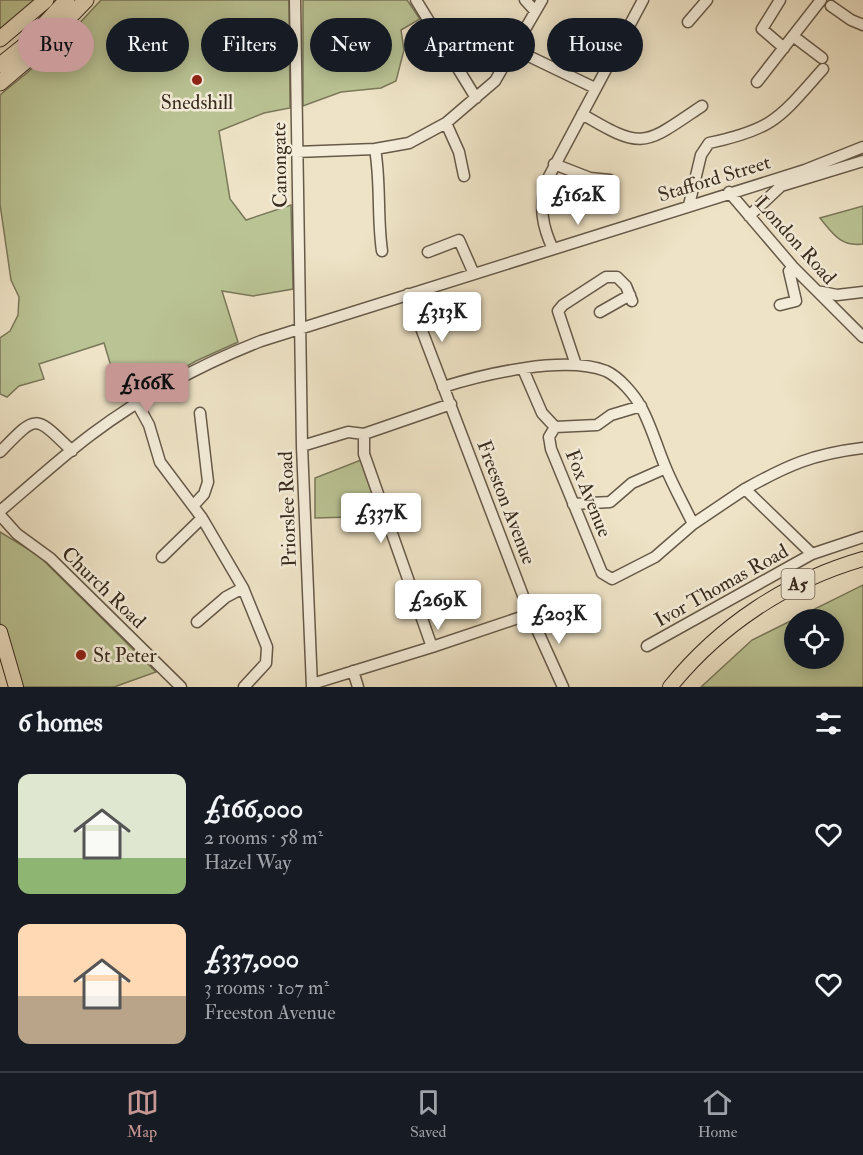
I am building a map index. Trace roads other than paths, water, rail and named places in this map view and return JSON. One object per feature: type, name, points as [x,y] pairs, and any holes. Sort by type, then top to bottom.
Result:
[{"type":"highway","points":[[0,39],[46,0]]},
{"type":"highway","points":[[0,65],[24,46],[67,0]]},
{"type":"highway","points":[[0,82],[33,55],[86,0]]},
{"type":"main road","name":"A5","points":[[670,687],[701,652],[738,620],[777,594],[825,570],[863,559]]},
{"type":"main road","points":[[0,632],[16,687]]},
{"type":"street","name":"Canongate","points":[[295,0],[301,328]]},
{"type":"street","points":[[416,0],[476,99]]},
{"type":"street","points":[[525,0],[535,11]]},
{"type":"street","points":[[531,18],[542,0]]},
{"type":"street","points":[[553,249],[545,234],[540,204],[554,164],[643,0]]},
{"type":"street","points":[[688,22],[707,0]]},
{"type":"street","points":[[780,0],[762,29],[784,48]]},
{"type":"street","points":[[757,81],[821,0]]},
{"type":"street","points":[[831,6],[863,25]]},
{"type":"street","points":[[689,205],[698,164],[709,143],[747,135],[766,127],[779,118],[823,64],[793,36]]},
{"type":"street","points":[[535,58],[596,88]]},
{"type":"street","points":[[296,152],[375,149],[409,143],[446,123],[476,99],[495,81],[500,72]]},
{"type":"street","points":[[582,114],[618,136],[636,141],[648,139],[702,106]]},
{"type":"street","points":[[446,123],[459,152],[464,176]]},
{"type":"street","name":"Stafford Street","points":[[0,513],[72,451],[137,403],[226,355],[301,328],[805,170],[863,147]]},
{"type":"street","points":[[375,149],[380,178],[378,220],[382,251]]},
{"type":"street","points":[[749,216],[781,186],[863,160]]},
{"type":"street","points":[[554,164],[590,178],[610,180]]},
{"type":"street","name":"London Road","points":[[729,192],[793,267],[863,337]]},
{"type":"street","points":[[428,252],[459,240],[474,274]]},
{"type":"street","points":[[780,305],[796,301],[789,271],[793,267]]},
{"type":"street","points":[[576,365],[558,311],[606,277],[617,277],[631,298],[600,312]]},
{"type":"street","points":[[817,291],[837,295],[863,292]]},
{"type":"street","name":"Freeston Avenue","points":[[408,294],[530,614],[563,687]]},
{"type":"street","name":"Priorslee Road","points":[[301,328],[312,685]]},
{"type":"street","points":[[443,387],[481,375],[523,369],[576,365],[606,372],[624,385],[641,406],[666,468],[693,524],[745,489],[790,464],[863,448]]},
{"type":"street","name":"Fox Avenue","points":[[523,369],[542,413],[555,427],[597,425],[611,415],[641,406]]},
{"type":"street","points":[[137,403],[149,426],[160,462],[202,518],[243,588],[267,647],[266,663],[244,687]]},
{"type":"street","points":[[303,446],[348,432],[364,434],[451,404]]},
{"type":"street","points":[[193,506],[204,494],[208,482],[200,412]]},
{"type":"street","points":[[0,452],[4,439],[34,422],[43,423],[72,451]]},
{"type":"street","name":"Fox Avenue","points":[[555,427],[549,437],[551,449],[603,573],[612,579],[655,557],[693,524]]},
{"type":"street","points":[[364,434],[364,454],[432,648]]},
{"type":"street","points":[[573,504],[610,502],[632,483],[666,468]]},
{"type":"street","points":[[745,489],[812,554]]},
{"type":"street","name":"Church Road","points":[[0,513],[17,534],[50,558],[181,687]]},
{"type":"street","points":[[162,557],[202,518]]},
{"type":"street","name":"Ivor Thomas Road","points":[[647,646],[812,554],[863,537]]},
{"type":"street","points":[[197,622],[226,597],[243,588]]},
{"type":"street","points":[[312,685],[432,648],[530,614]]},
{"type":"street","points":[[353,672],[358,687]]},
{"type":"place","name":"Snedshill","points":[[197,80]]},
{"type":"place","name":"St Peter","points":[[81,655]]}]
